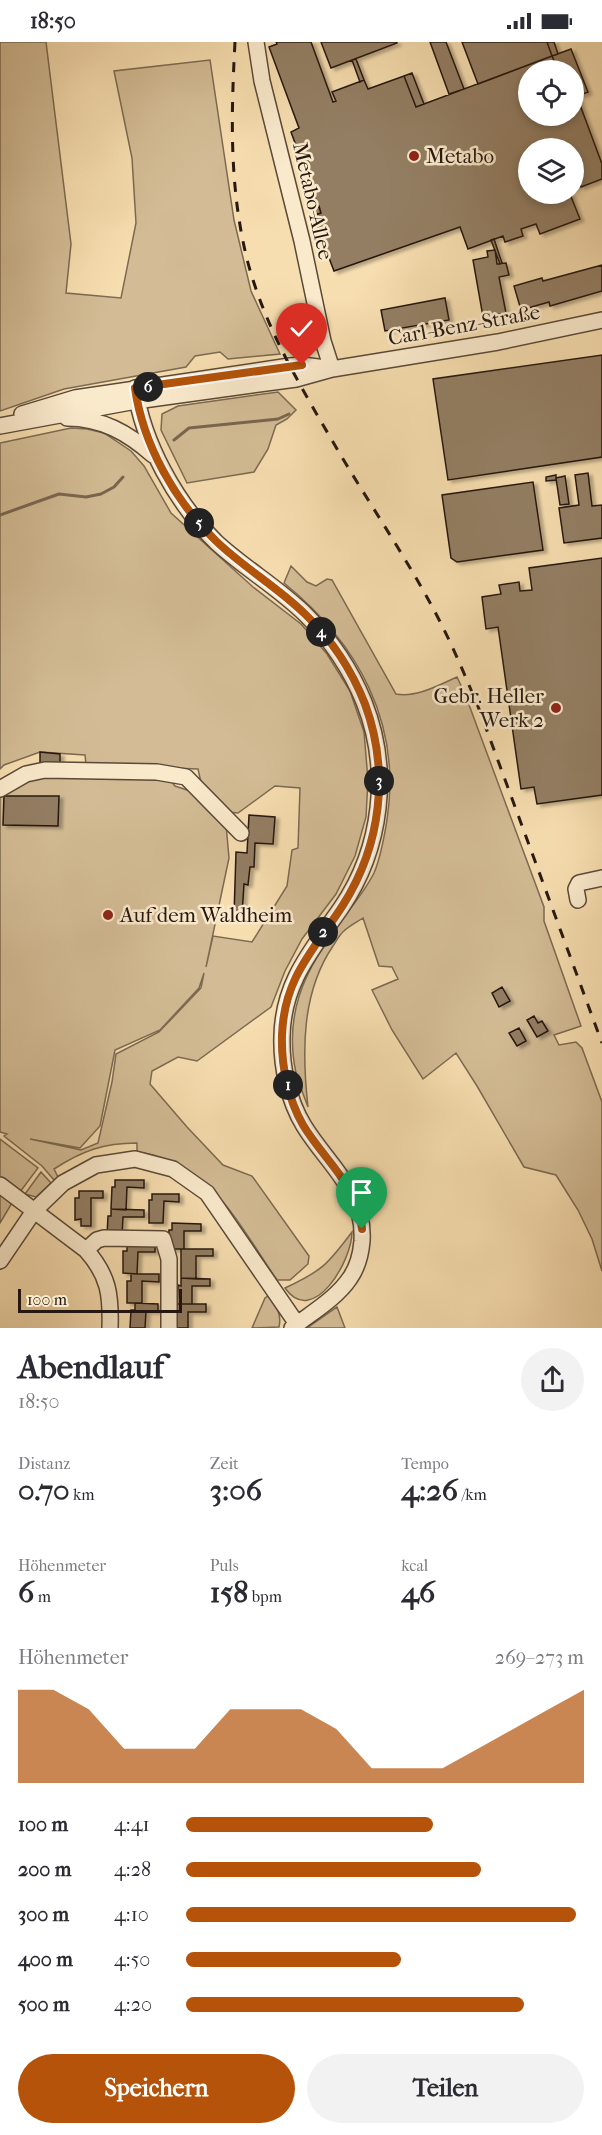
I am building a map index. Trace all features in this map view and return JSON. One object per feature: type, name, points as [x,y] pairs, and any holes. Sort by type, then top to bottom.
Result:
[{"type":"street","name":"Metabo-Allee","points":[[256,42],[262,81],[302,242],[323,341],[332,369]]},
{"type":"street","name":"Carl-Benz-Straße","points":[[136,395],[296,379],[332,369],[498,342],[602,320]]},
{"type":"street","points":[[0,424],[39,418],[136,395]]},
{"type":"street","points":[[0,424],[29,411],[75,398],[136,395]]},
{"type":"street","points":[[0,1262],[34,1211],[63,1183],[96,1165],[135,1159],[173,1169],[207,1193],[294,1326],[325,1304],[350,1278],[360,1254],[362,1229],[357,1204],[348,1186],[303,1125],[294,1105],[284,1071],[282,1036],[286,1001],[296,975],[309,952],[349,895],[368,854],[376,824],[380,794],[376,742],[372,726],[360,692],[332,645],[305,614],[214,540],[192,513],[155,457],[142,422],[136,395]]},
{"type":"street","points":[[39,418],[74,418],[96,422],[133,437],[155,457]]},
{"type":"street","points":[[0,789],[26,774],[45,770],[157,772],[176,775],[186,777],[241,833]]},
{"type":"street","points":[[578,900],[576,889],[579,884],[602,878]]},
{"type":"street","points":[[0,1185],[86,1250],[97,1262],[107,1281],[110,1328]]},
{"type":"street","points":[[86,1250],[97,1240],[104,1238],[163,1239],[169,1259],[169,1328]]},
{"type":"shaded area","points":[[0,42],[46,42],[71,244],[66,293],[121,298],[136,223],[132,158],[114,71],[210,60],[234,220],[251,291],[280,354],[228,359],[220,352],[195,356],[186,367],[64,389],[0,411]]},
{"type":"shaded area","points":[[278,392],[296,410],[276,425],[268,449],[254,472],[187,483],[161,430],[162,414],[178,406]]},
{"type":"shaded area","points":[[71,428],[104,433],[131,451],[144,466],[171,513],[253,587],[301,624],[327,654],[350,691],[364,732],[368,780],[366,817],[355,856],[336,894],[302,939],[285,971],[271,1007],[197,1061],[178,1057],[152,1071],[150,1084],[223,1165],[252,1176],[309,1256],[308,1264],[290,1280],[277,1280],[235,1218],[203,1182],[184,1168],[162,1158],[137,1152],[137,1143],[103,1146],[74,1157],[54,1169],[58,1177],[54,1180],[42,1166],[4,1136],[7,1134],[0,1132],[0,794],[17,783],[46,775],[167,776],[175,786],[196,793],[226,824],[229,858],[206,967],[213,936],[252,942],[287,886],[292,850],[298,848],[300,788],[275,786],[238,813],[226,812],[203,791],[198,769],[86,765],[85,755],[40,752],[4,765],[0,769],[0,443]],"holes":[[[204,973],[201,988],[159,1032],[116,1054],[98,1143],[81,1150],[30,1139],[80,1148],[100,1126],[115,1050],[160,1030],[199,988]]]},
{"type":"shaded area","points":[[291,566],[307,582],[316,586],[327,579],[332,580],[396,694],[419,692],[457,677],[465,694],[544,907],[544,921],[581,1026],[554,1035],[559,1045],[576,1042],[582,1048],[602,1102],[602,1271],[592,1239],[578,1210],[556,1175],[524,1167],[456,1053],[423,1079],[392,1030],[372,990],[398,979],[392,967],[379,966],[363,918],[339,936],[322,964],[309,1003],[305,1045],[308,1107],[296,1073],[293,1052],[295,1014],[299,996],[314,962],[374,873],[385,834],[390,784],[388,750],[381,718],[369,688],[353,659],[333,632],[310,606],[284,583]]},
{"type":"shaded area","points":[[0,1139],[38,1168],[20,1192],[0,1177]]},
{"type":"shaded area","points":[[41,1172],[51,1183],[36,1197],[25,1194]]},
{"type":"shaded area","points":[[0,1194],[12,1203],[0,1223]]},
{"type":"shaded area","points":[[352,1232],[345,1259],[338,1273],[319,1296],[307,1300],[296,1298],[285,1288],[308,1277],[323,1266]]},
{"type":"shaded area","points":[[268,1296],[279,1314],[279,1327],[252,1328],[265,1298]]},
{"type":"shaded area","points":[[337,1307],[345,1328],[307,1328]]},
{"type":"building","name":"Metabo","points":[[276,42],[311,42],[333,102],[336,101],[332,92],[364,80],[368,89],[404,76],[416,107],[518,69],[518,126],[584,126],[584,116],[602,164],[602,179],[584,186],[584,138],[518,138],[518,204],[574,204],[580,219],[540,234],[536,224],[521,229],[523,236],[505,242],[503,236],[468,249],[460,227],[334,271],[313,216],[321,213],[291,132],[299,128],[269,47],[277,44]]},
{"type":"building","points":[[321,42],[397,42],[397,43],[331,68]]},
{"type":"building","points":[[430,42],[446,42],[464,89],[449,94]]},
{"type":"building","points":[[462,42],[547,42],[552,56],[541,60],[518,60],[518,69],[478,84]]},
{"type":"building","points":[[547,42],[554,42],[558,54],[552,56]]},
{"type":"building","points":[[571,49],[575,60],[554,60],[552,56]]},
{"type":"building","name":"Metabo","points":[[552,56],[554,60],[541,60]]},
{"type":"building","points":[[356,59],[364,80],[360,82],[352,60]]},
{"type":"building","points":[[412,73],[424,104],[416,107],[404,76]]},
{"type":"building","points":[[584,82],[588,92],[584,93]]},
{"type":"building","points":[[319,206],[321,213],[314,215],[312,209]]},
{"type":"building","points":[[494,239],[502,263],[500,264],[491,240]]},
{"type":"building","points":[[495,250],[497,264],[506,263],[509,275],[499,277],[506,313],[483,317],[473,260],[488,257],[487,251]]},
{"type":"building","points":[[602,265],[602,291],[550,306],[549,302],[521,310],[514,286],[542,278],[543,281]]},
{"type":"building","points":[[445,298],[449,320],[385,331],[381,310]]},
{"type":"building","points":[[602,355],[602,457],[448,480],[433,379]]},
{"type":"building","points":[[588,473],[592,506],[602,505],[602,538],[564,543],[559,508],[579,505],[575,475]]},
{"type":"building","points":[[556,475],[556,480],[546,481],[546,477]]},
{"type":"building","points":[[565,476],[569,504],[560,505],[556,478]]},
{"type":"building","points":[[533,482],[543,550],[457,562],[451,558],[442,495]]},
{"type":"building","name":"Gebr. Heller Werk 2","points":[[602,558],[602,795],[537,804],[534,787],[521,789],[498,627],[486,629],[482,597],[501,594],[499,585],[519,582],[520,591],[532,590],[529,568]]},
{"type":"building","points":[[40,752],[60,754],[60,763],[40,763]]},
{"type":"building","points":[[4,796],[59,796],[58,826],[3,825]]},
{"type":"building","points":[[249,815],[275,817],[273,844],[255,843],[254,867],[250,867],[248,885],[244,884],[242,916],[234,915],[236,852],[247,853]]},
{"type":"building","points":[[502,987],[510,1001],[499,1007],[492,993]]},
{"type":"building","points":[[534,1016],[538,1023],[542,1021],[548,1031],[537,1037],[527,1020]]},
{"type":"building","points":[[519,1028],[526,1041],[517,1046],[509,1033]]},
{"type":"building","points":[[115,1180],[144,1180],[144,1188],[127,1187],[126,1210],[111,1209],[112,1187],[115,1187]]},
{"type":"building","points":[[79,1191],[103,1191],[103,1198],[91,1198],[91,1226],[81,1226],[81,1219],[75,1220],[75,1198],[79,1198]]},
{"type":"building","points":[[152,1194],[179,1194],[179,1202],[164,1201],[163,1223],[149,1223],[149,1200],[152,1200]]},
{"type":"building","points":[[111,1209],[144,1210],[144,1217],[123,1217],[122,1235],[107,1235],[108,1216],[111,1216]]},
{"type":"building","points":[[172,1223],[201,1224],[201,1231],[184,1231],[184,1249],[168,1249],[169,1230],[172,1230]]},
{"type":"building","points":[[127,1244],[155,1245],[155,1252],[138,1252],[137,1274],[123,1273],[123,1251],[127,1251]]},
{"type":"building","points":[[181,1249],[213,1249],[213,1256],[196,1256],[196,1279],[181,1278]]},
{"type":"building","points":[[131,1274],[159,1274],[159,1282],[142,1281],[142,1303],[127,1303],[127,1281],[131,1281]]},
{"type":"building","points":[[181,1278],[210,1279],[210,1286],[192,1286],[192,1304],[177,1304],[178,1285],[181,1286]]},
{"type":"building","points":[[135,1303],[158,1304],[158,1311],[146,1311],[145,1328],[130,1328],[131,1310],[135,1310]]},
{"type":"building","points":[[177,1304],[206,1304],[206,1312],[188,1312],[188,1328],[174,1328],[174,1311],[177,1312]]},
{"type":"waterway","points":[[174,440],[189,428],[278,419],[289,414]]},
{"type":"waterway","points":[[0,515],[59,494],[86,497],[101,494],[114,487],[123,477]]},
{"type":"railway","points":[[235,42],[232,125],[237,208],[248,263],[265,314],[300,385],[411,570],[452,646],[479,709],[602,1043]]},
{"type":"place","name":"Metabo","points":[[414,156]]},
{"type":"place","name":"Gebr. Heller Werk 2","points":[[556,708]]},
{"type":"place","name":"Auf dem Waldheim","points":[[108,915]]},
{"type":"route","points":[[302,365],[135,388],[142,422],[155,457],[178,494],[214,540],[305,614],[332,645],[355,682],[372,726],[378,759],[380,794],[373,839],[357,881],[296,975],[286,1001],[282,1036],[284,1071],[297,1112],[303,1125],[345,1181],[357,1204],[362,1229]]}]
